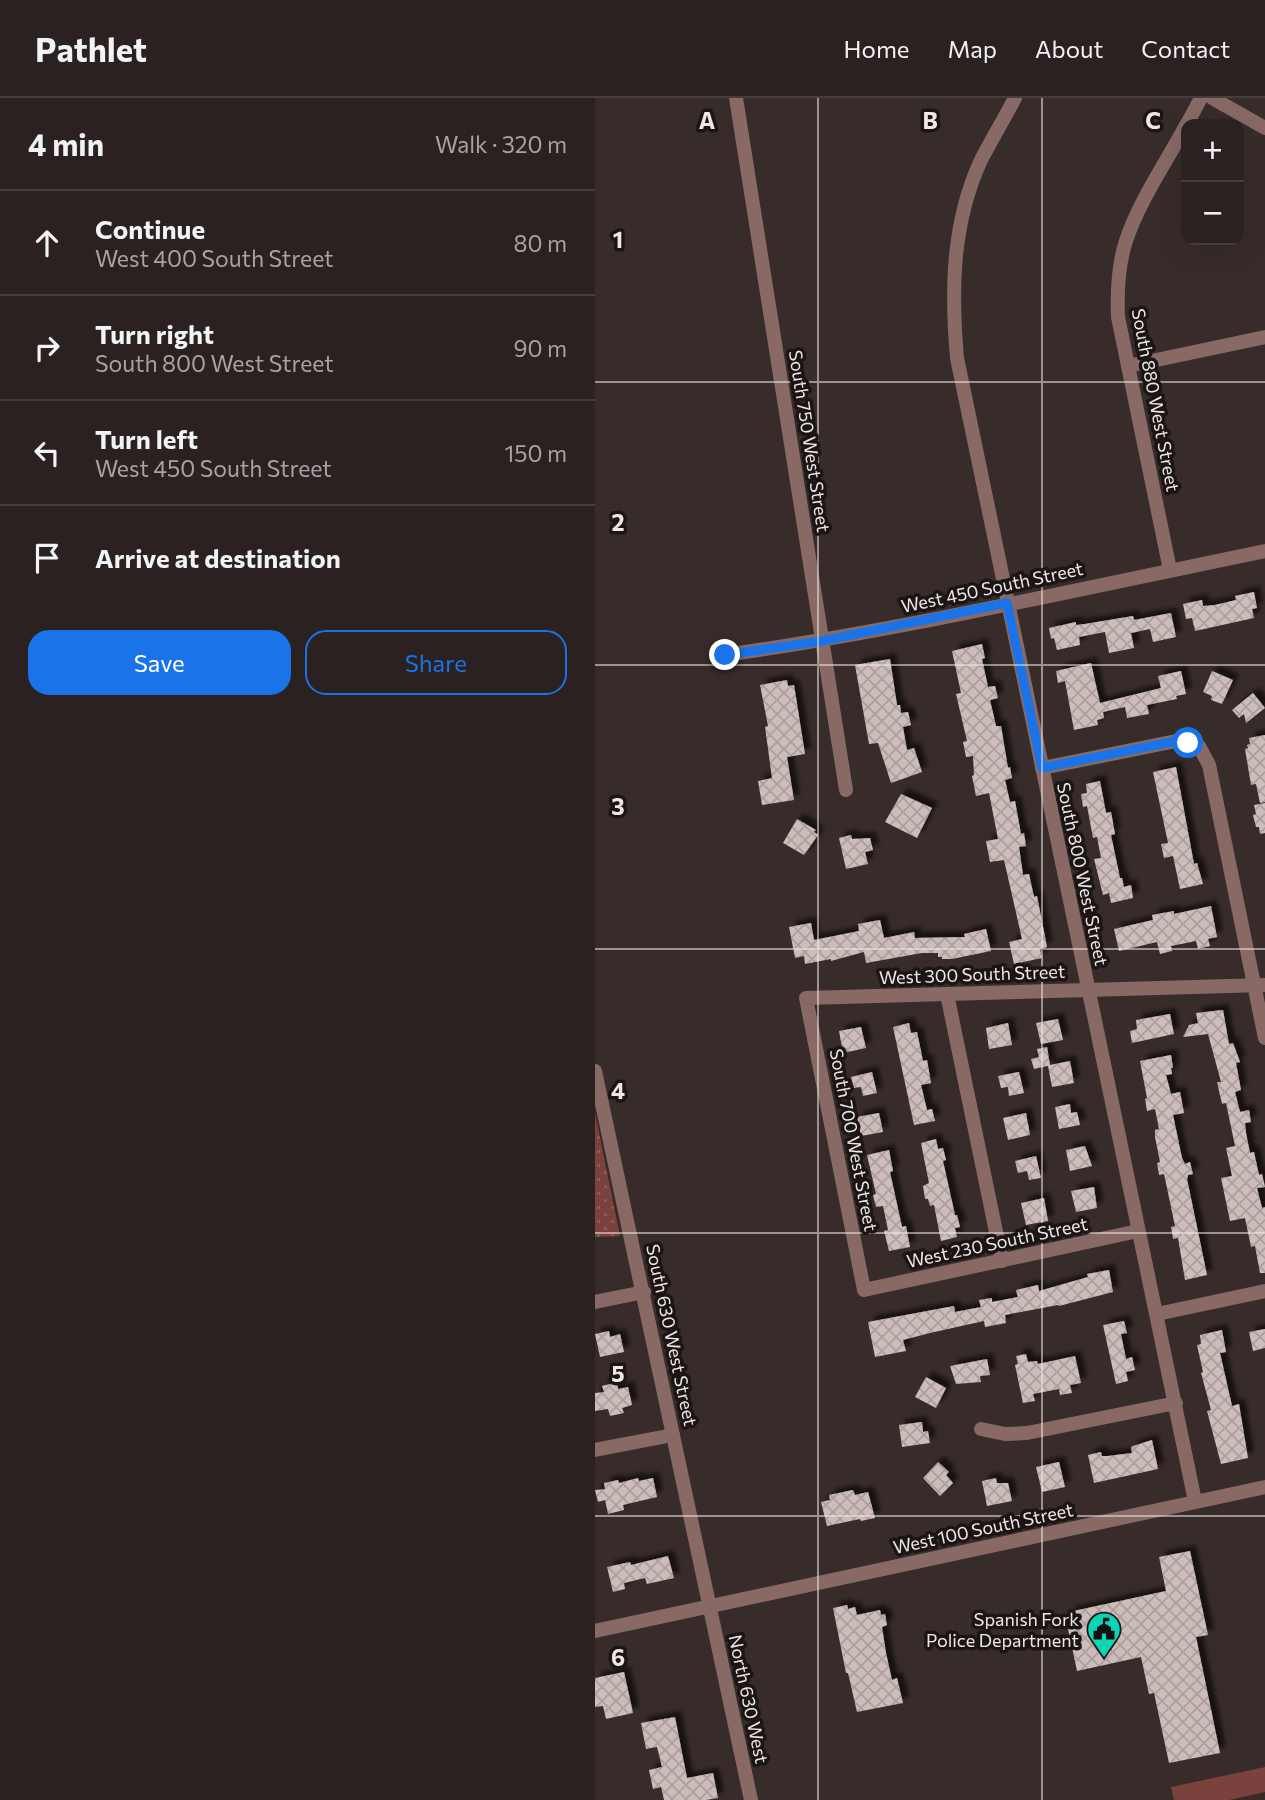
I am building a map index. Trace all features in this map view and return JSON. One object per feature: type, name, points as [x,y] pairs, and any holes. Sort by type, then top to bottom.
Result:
[{"type":"street","name":"South 750 West Street","points":[[736,98],[846,790]]},
{"type":"street","name":"South 800 West Street","points":[[1015,98],[981,161],[959,231],[953,282],[957,358],[1195,1501]]},
{"type":"street","name":"South 880 West Street","points":[[1190,119],[1201,98]]},
{"type":"street","points":[[1212,98],[1265,128]]},
{"type":"street","name":"South 880 West Street","points":[[1170,570],[1118,317],[1117,287],[1125,243],[1135,218],[1181,136]]},
{"type":"street","points":[[1128,366],[1265,337]]},
{"type":"street","name":"West 450 South Street","points":[[725,655],[822,641],[1265,551]]},
{"type":"street","points":[[1042,768],[1176,741],[1199,746],[1209,765],[1259,985],[1265,1038]]},
{"type":"street","name":"West 300 South Street","points":[[806,999],[1259,985]]},
{"type":"street","points":[[947,994],[1002,1261]]},
{"type":"street","name":"South 700 West Street","points":[[806,999],[864,1290]]},
{"type":"street","name":"South 630 West Street","points":[[595,1071],[709,1606]]},
{"type":"street","name":"West 230 South Street","points":[[864,1290],[1138,1231]]},
{"type":"street","points":[[1157,1314],[1265,1291]]},
{"type":"street","points":[[595,1302],[644,1292]]},
{"type":"street","points":[[981,1429],[1005,1434],[1027,1433],[1175,1403]]},
{"type":"street","points":[[595,1450],[673,1435]]},
{"type":"street","name":"West 100 South Street","points":[[595,1631],[1265,1487]]},
{"type":"street","name":"North 630 West","points":[[709,1606],[751,1800]]},
{"type":"shaded area","points":[[595,1113],[620,1236],[595,1237]]},
{"type":"shaded area","points":[[1265,1767],[1265,1792],[1229,1800],[1174,1800],[1171,1787]]},
{"type":"building","points":[[1254,592],[1257,608],[1252,609],[1254,618],[1195,631],[1192,618],[1186,619],[1183,604],[1202,600],[1203,606],[1215,605],[1236,600],[1235,596]]},
{"type":"building","points":[[1171,613],[1176,637],[1153,642],[1150,629],[1131,633],[1134,648],[1109,653],[1105,632],[1079,637],[1080,645],[1057,650],[1049,628],[1076,622],[1076,625],[1133,616],[1134,620]]},
{"type":"building","points":[[982,644],[988,687],[995,686],[998,698],[990,700],[996,726],[1001,726],[1012,778],[1005,780],[1010,802],[1015,801],[1021,834],[1024,833],[1026,846],[1019,847],[1023,875],[1029,874],[1034,897],[1037,896],[1047,947],[1040,949],[1042,958],[1014,964],[1009,942],[1022,939],[1004,860],[990,862],[986,841],[998,839],[989,793],[976,796],[972,776],[973,756],[966,757],[963,742],[967,741],[956,694],[961,693],[952,651]]},
{"type":"building","points":[[890,659],[897,705],[900,705],[901,713],[908,712],[911,725],[903,727],[907,750],[914,748],[922,772],[891,783],[878,743],[869,744],[855,665]]},
{"type":"building","points":[[1091,663],[1100,703],[1161,688],[1158,676],[1181,671],[1186,694],[1176,696],[1177,699],[1147,705],[1149,714],[1127,718],[1125,707],[1103,712],[1104,718],[1097,720],[1098,725],[1074,730],[1065,681],[1058,683],[1056,671]]},
{"type":"building","points":[[1212,671],[1233,680],[1222,704],[1211,700],[1212,696],[1203,692]]},
{"type":"building","points":[[787,680],[788,686],[794,685],[805,754],[787,757],[794,800],[762,805],[758,781],[772,778],[765,727],[768,726],[760,685]]},
{"type":"building","points":[[1253,693],[1265,708],[1246,723],[1244,714],[1239,718],[1232,710]]},
{"type":"building","points":[[1265,735],[1265,802],[1260,803],[1256,784],[1251,785],[1245,749],[1250,744],[1249,738]]},
{"type":"building","points":[[1176,767],[1194,864],[1197,863],[1203,884],[1180,889],[1173,856],[1164,858],[1161,844],[1168,843],[1153,772]]},
{"type":"building","points":[[1100,781],[1106,813],[1111,812],[1115,834],[1111,835],[1120,878],[1124,887],[1131,885],[1133,898],[1111,903],[1109,893],[1103,895],[1094,859],[1101,858],[1097,837],[1093,838],[1087,806],[1083,807],[1081,794],[1087,793],[1086,784]]},
{"type":"building","points":[[901,794],[932,808],[917,838],[885,822]]},
{"type":"building","points":[[1265,803],[1265,833],[1260,834],[1253,815],[1256,814],[1254,805]]},
{"type":"building","points":[[797,819],[816,830],[814,832],[818,835],[804,855],[783,843]]},
{"type":"building","points":[[851,835],[852,839],[870,838],[873,850],[865,852],[868,864],[846,869],[839,838]]},
{"type":"building","points":[[1211,906],[1217,937],[1208,939],[1210,946],[1198,949],[1196,941],[1171,946],[1172,951],[1160,954],[1157,942],[1119,951],[1114,929],[1153,920],[1152,915],[1174,911],[1174,914]]},
{"type":"building","points":[[880,920],[884,938],[914,932],[915,938],[965,937],[964,934],[986,929],[991,951],[952,959],[942,959],[938,957],[938,953],[922,953],[866,963],[864,952],[831,961],[805,964],[804,956],[795,958],[789,927],[811,923],[814,940],[859,931],[858,924]]},
{"type":"building","points":[[1223,1010],[1229,1044],[1233,1043],[1240,1062],[1236,1063],[1241,1090],[1235,1092],[1240,1112],[1249,1110],[1251,1122],[1245,1123],[1250,1153],[1254,1152],[1259,1175],[1262,1174],[1265,1187],[1257,1188],[1262,1208],[1265,1207],[1265,1273],[1260,1273],[1255,1246],[1251,1247],[1245,1218],[1230,1221],[1221,1178],[1232,1176],[1226,1148],[1235,1146],[1226,1103],[1222,1104],[1217,1082],[1221,1082],[1208,1034],[1183,1037],[1189,1025],[1198,1023],[1196,1013]]},
{"type":"building","points":[[1170,1014],[1174,1034],[1132,1043],[1130,1031],[1137,1029],[1136,1020]]},
{"type":"building","points":[[1058,1019],[1063,1040],[1041,1044],[1036,1023]]},
{"type":"building","points":[[909,1023],[911,1033],[917,1032],[923,1061],[927,1060],[931,1083],[921,1085],[927,1110],[932,1109],[935,1121],[914,1125],[893,1027]]},
{"type":"building","points":[[1008,1023],[1012,1045],[989,1049],[986,1028]]},
{"type":"building","points":[[861,1027],[866,1048],[843,1053],[839,1031]]},
{"type":"building","points":[[1047,1047],[1050,1065],[1070,1061],[1074,1083],[1052,1087],[1048,1066],[1034,1069],[1031,1059],[1039,1057],[1037,1049]]},
{"type":"building","points":[[1171,1055],[1172,1074],[1166,1075],[1171,1094],[1180,1092],[1184,1113],[1173,1115],[1182,1158],[1185,1164],[1190,1162],[1193,1174],[1188,1175],[1187,1179],[1207,1275],[1185,1280],[1178,1238],[1173,1239],[1171,1227],[1175,1226],[1164,1174],[1159,1175],[1157,1163],[1160,1162],[1155,1130],[1159,1129],[1155,1109],[1147,1111],[1140,1061]]},
{"type":"building","points":[[872,1072],[877,1093],[863,1096],[861,1087],[854,1088],[851,1077]]},
{"type":"building","points":[[1019,1072],[1024,1093],[1009,1096],[1008,1087],[1001,1088],[998,1076]]},
{"type":"building","points":[[1070,1104],[1071,1113],[1077,1112],[1080,1125],[1059,1129],[1055,1107]]},
{"type":"building","points":[[879,1113],[883,1132],[861,1136],[857,1117]]},
{"type":"building","points":[[1026,1113],[1030,1135],[1008,1140],[1003,1118]]},
{"type":"building","points":[[936,1139],[938,1149],[943,1148],[946,1160],[943,1161],[960,1227],[955,1228],[957,1237],[941,1241],[934,1205],[930,1206],[928,1199],[925,1199],[923,1186],[929,1183],[921,1143]]},
{"type":"building","points":[[1085,1146],[1092,1166],[1070,1171],[1066,1150]]},
{"type":"building","points":[[889,1150],[893,1171],[890,1172],[902,1227],[906,1226],[910,1247],[889,1251],[884,1231],[888,1230],[883,1206],[876,1207],[873,1195],[876,1194],[867,1155]]},
{"type":"building","points":[[1036,1156],[1041,1178],[1029,1180],[1027,1171],[1018,1173],[1015,1161]]},
{"type":"building","points":[[1094,1187],[1097,1208],[1076,1212],[1071,1191]]},
{"type":"building","points":[[1044,1198],[1048,1221],[1026,1225],[1021,1203]]},
{"type":"building","points":[[1109,1270],[1113,1292],[1059,1306],[1005,1315],[1006,1323],[985,1327],[984,1321],[903,1340],[906,1351],[875,1357],[868,1322],[954,1306],[955,1312],[981,1307],[979,1300],[992,1298],[992,1302],[1018,1297],[1016,1290],[1038,1285],[1039,1291],[1088,1277],[1087,1274]]},
{"type":"building","points":[[1124,1321],[1127,1333],[1121,1334],[1126,1359],[1132,1357],[1135,1370],[1126,1372],[1128,1381],[1116,1384],[1103,1325]]},
{"type":"building","points":[[1265,1329],[1265,1348],[1253,1351],[1249,1332]]},
{"type":"building","points":[[1222,1330],[1226,1352],[1220,1353],[1232,1406],[1239,1404],[1248,1458],[1221,1464],[1207,1411],[1211,1410],[1197,1345],[1201,1344],[1200,1335]]},
{"type":"building","points":[[609,1331],[610,1337],[620,1334],[624,1352],[600,1357],[595,1334]]},
{"type":"building","points":[[1026,1354],[1028,1362],[1037,1361],[1038,1364],[1075,1356],[1081,1383],[1070,1385],[1072,1393],[1060,1395],[1059,1389],[1033,1394],[1035,1401],[1023,1403],[1015,1365],[1018,1364],[1016,1356]]},
{"type":"building","points":[[987,1359],[990,1375],[980,1376],[981,1382],[956,1384],[950,1366]]},
{"type":"building","points":[[926,1377],[946,1388],[936,1408],[915,1397]]},
{"type":"building","points":[[617,1382],[618,1389],[628,1387],[632,1405],[622,1408],[624,1413],[610,1416],[608,1409],[595,1411],[595,1393],[604,1392],[602,1386]]},
{"type":"building","points":[[922,1422],[923,1432],[928,1431],[930,1443],[902,1447],[899,1425]]},
{"type":"building","points":[[1152,1440],[1158,1469],[1094,1483],[1088,1455],[1101,1452],[1102,1456],[1132,1453],[1131,1447]]},
{"type":"building","points":[[938,1462],[949,1472],[946,1475],[953,1483],[940,1496],[923,1478]]},
{"type":"building","points":[[1059,1462],[1065,1487],[1042,1492],[1036,1467]]},
{"type":"building","points":[[638,1478],[639,1481],[653,1478],[657,1497],[623,1505],[624,1510],[608,1514],[605,1500],[598,1502],[595,1490],[605,1489],[604,1483],[618,1480],[619,1483]]},
{"type":"building","points":[[996,1478],[997,1483],[1008,1483],[1012,1501],[987,1506],[982,1481]]},
{"type":"building","points":[[853,1490],[855,1495],[868,1492],[875,1518],[827,1526],[821,1502],[830,1500],[829,1495]]},
{"type":"building","name":"Spanish Fork Police Department","points":[[1190,1551],[1208,1635],[1196,1637],[1220,1753],[1169,1763],[1154,1693],[1149,1694],[1141,1657],[1077,1671],[1067,1624],[1071,1623],[1069,1612],[1166,1591],[1159,1557]]},
{"type":"building","points":[[668,1556],[674,1578],[647,1584],[645,1578],[624,1583],[625,1589],[613,1592],[607,1567],[630,1562],[631,1565]]},
{"type":"building","points":[[847,1605],[848,1609],[855,1607],[857,1615],[880,1610],[881,1615],[885,1614],[887,1625],[882,1627],[886,1653],[892,1680],[897,1678],[903,1703],[857,1712],[833,1608]]},
{"type":"building","points":[[624,1672],[633,1713],[606,1719],[603,1706],[595,1707],[595,1678]]},
{"type":"building","points":[[675,1717],[687,1778],[713,1773],[718,1798],[664,1800],[661,1787],[653,1789],[649,1770],[662,1767],[657,1747],[646,1749],[641,1723]]},
{"type":"place","name":"Spanish Fork Police Department","points":[[1104,1659]]},
{"type":"route","points":[[725,655],[822,641],[1007,603],[1042,768],[1176,741],[1188,743]]}]
